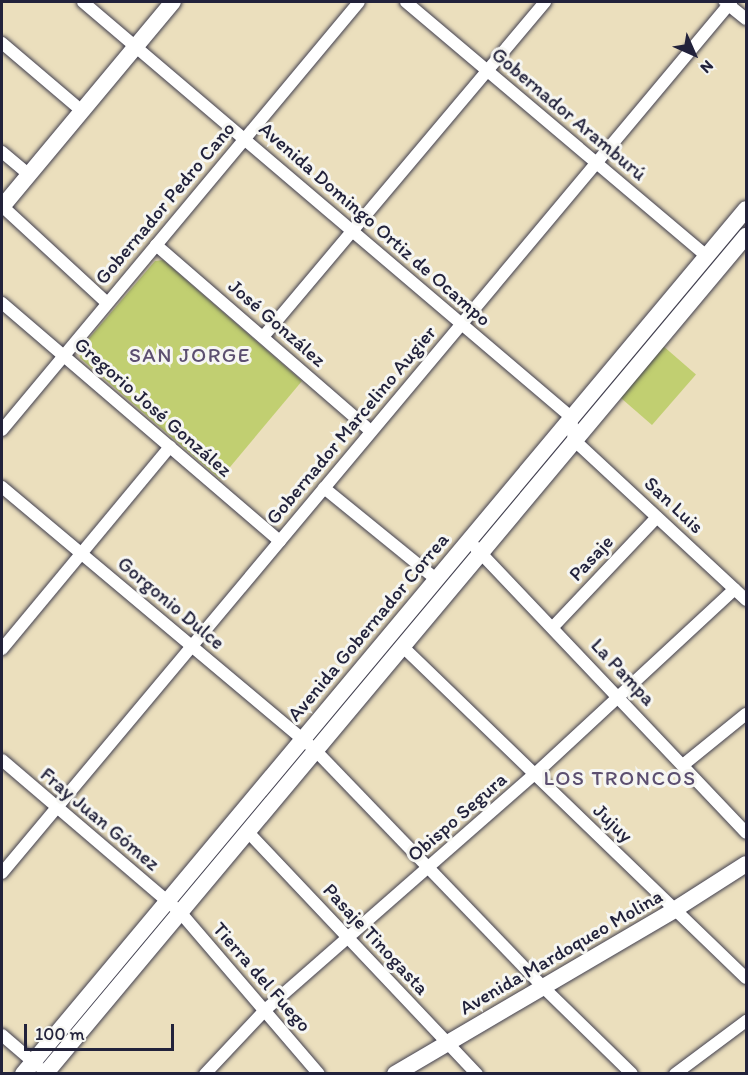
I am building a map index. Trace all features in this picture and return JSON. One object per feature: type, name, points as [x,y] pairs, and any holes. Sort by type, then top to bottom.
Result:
[{"type":"main road","points":[[2,207],[173,2]]},
{"type":"main road","name":"Avenida Gobernador Correa","points":[[37,1070],[309,745],[402,646],[571,417],[747,209]]},
{"type":"main road","name":"Avenida Gobernador Correa","points":[[174,906],[247,831],[309,745],[436,579],[474,546],[574,440],[747,236]]},
{"type":"main road","name":"Avenida Mardoqueo Molina","points":[[395,1074],[674,910],[747,864]]},
{"type":"street","name":"Avenida Domingo Ortiz de Ocampo","points":[[83,2],[571,417]]},
{"type":"street","name":"Gobernador Pedro Cano","points":[[2,430],[359,2]]},
{"type":"street","name":"Gobernador Aramburú","points":[[406,2],[707,256]]},
{"type":"street","points":[[263,337],[545,2]]},
{"type":"street","points":[[728,2],[747,19]]},
{"type":"street","name":"Gobernador Marcelino Augier","points":[[2,873],[728,2]]},
{"type":"street","points":[[2,43],[82,111]]},
{"type":"street","points":[[2,152],[29,175]]},
{"type":"street","points":[[2,207],[107,303]]},
{"type":"street","name":"José González","points":[[156,245],[371,431]]},
{"type":"street","name":"Gregorio José González","points":[[2,303],[279,541]]},
{"type":"street","points":[[571,417],[574,440]]},
{"type":"street","name":"San Luis","points":[[574,440],[747,600]]},
{"type":"street","points":[[2,650],[170,447]]},
{"type":"street","name":"Gorgonio Dulce","points":[[2,487],[309,745],[543,987],[632,1074]]},
{"type":"street","points":[[324,488],[436,579]]},
{"type":"street","name":"Pasaje","points":[[553,627],[657,517]]},
{"type":"street","name":"La Pampa","points":[[474,546],[620,697],[747,834]]},
{"type":"street","name":"Obispo Segura","points":[[205,1074],[265,1010],[536,774],[735,590]]},
{"type":"street","name":"Jujuy","points":[[402,646],[747,978]]},
{"type":"street","points":[[683,765],[747,714]]},
{"type":"street","name":"Fray Juan Gómez","points":[[2,760],[174,906]]},
{"type":"street","name":"Pasaje Tinogasta","points":[[247,831],[477,1074]]},
{"type":"street","name":"Tierra del Fuego","points":[[174,906],[319,1074]]},
{"type":"street","points":[[675,1074],[747,1022]]},
{"type":"street","points":[[2,1035],[37,1070]]},
{"type":"green space","points":[[163,260],[302,381],[220,479],[80,358],[79,350],[155,261]]},
{"type":"green space","points":[[662,345],[696,375],[652,425],[618,396]]},
{"type":"district","name":"SAN JORGE","points":[[190,355]]},
{"type":"district","name":"LOS TRONCOS","points":[[620,778]]}]
